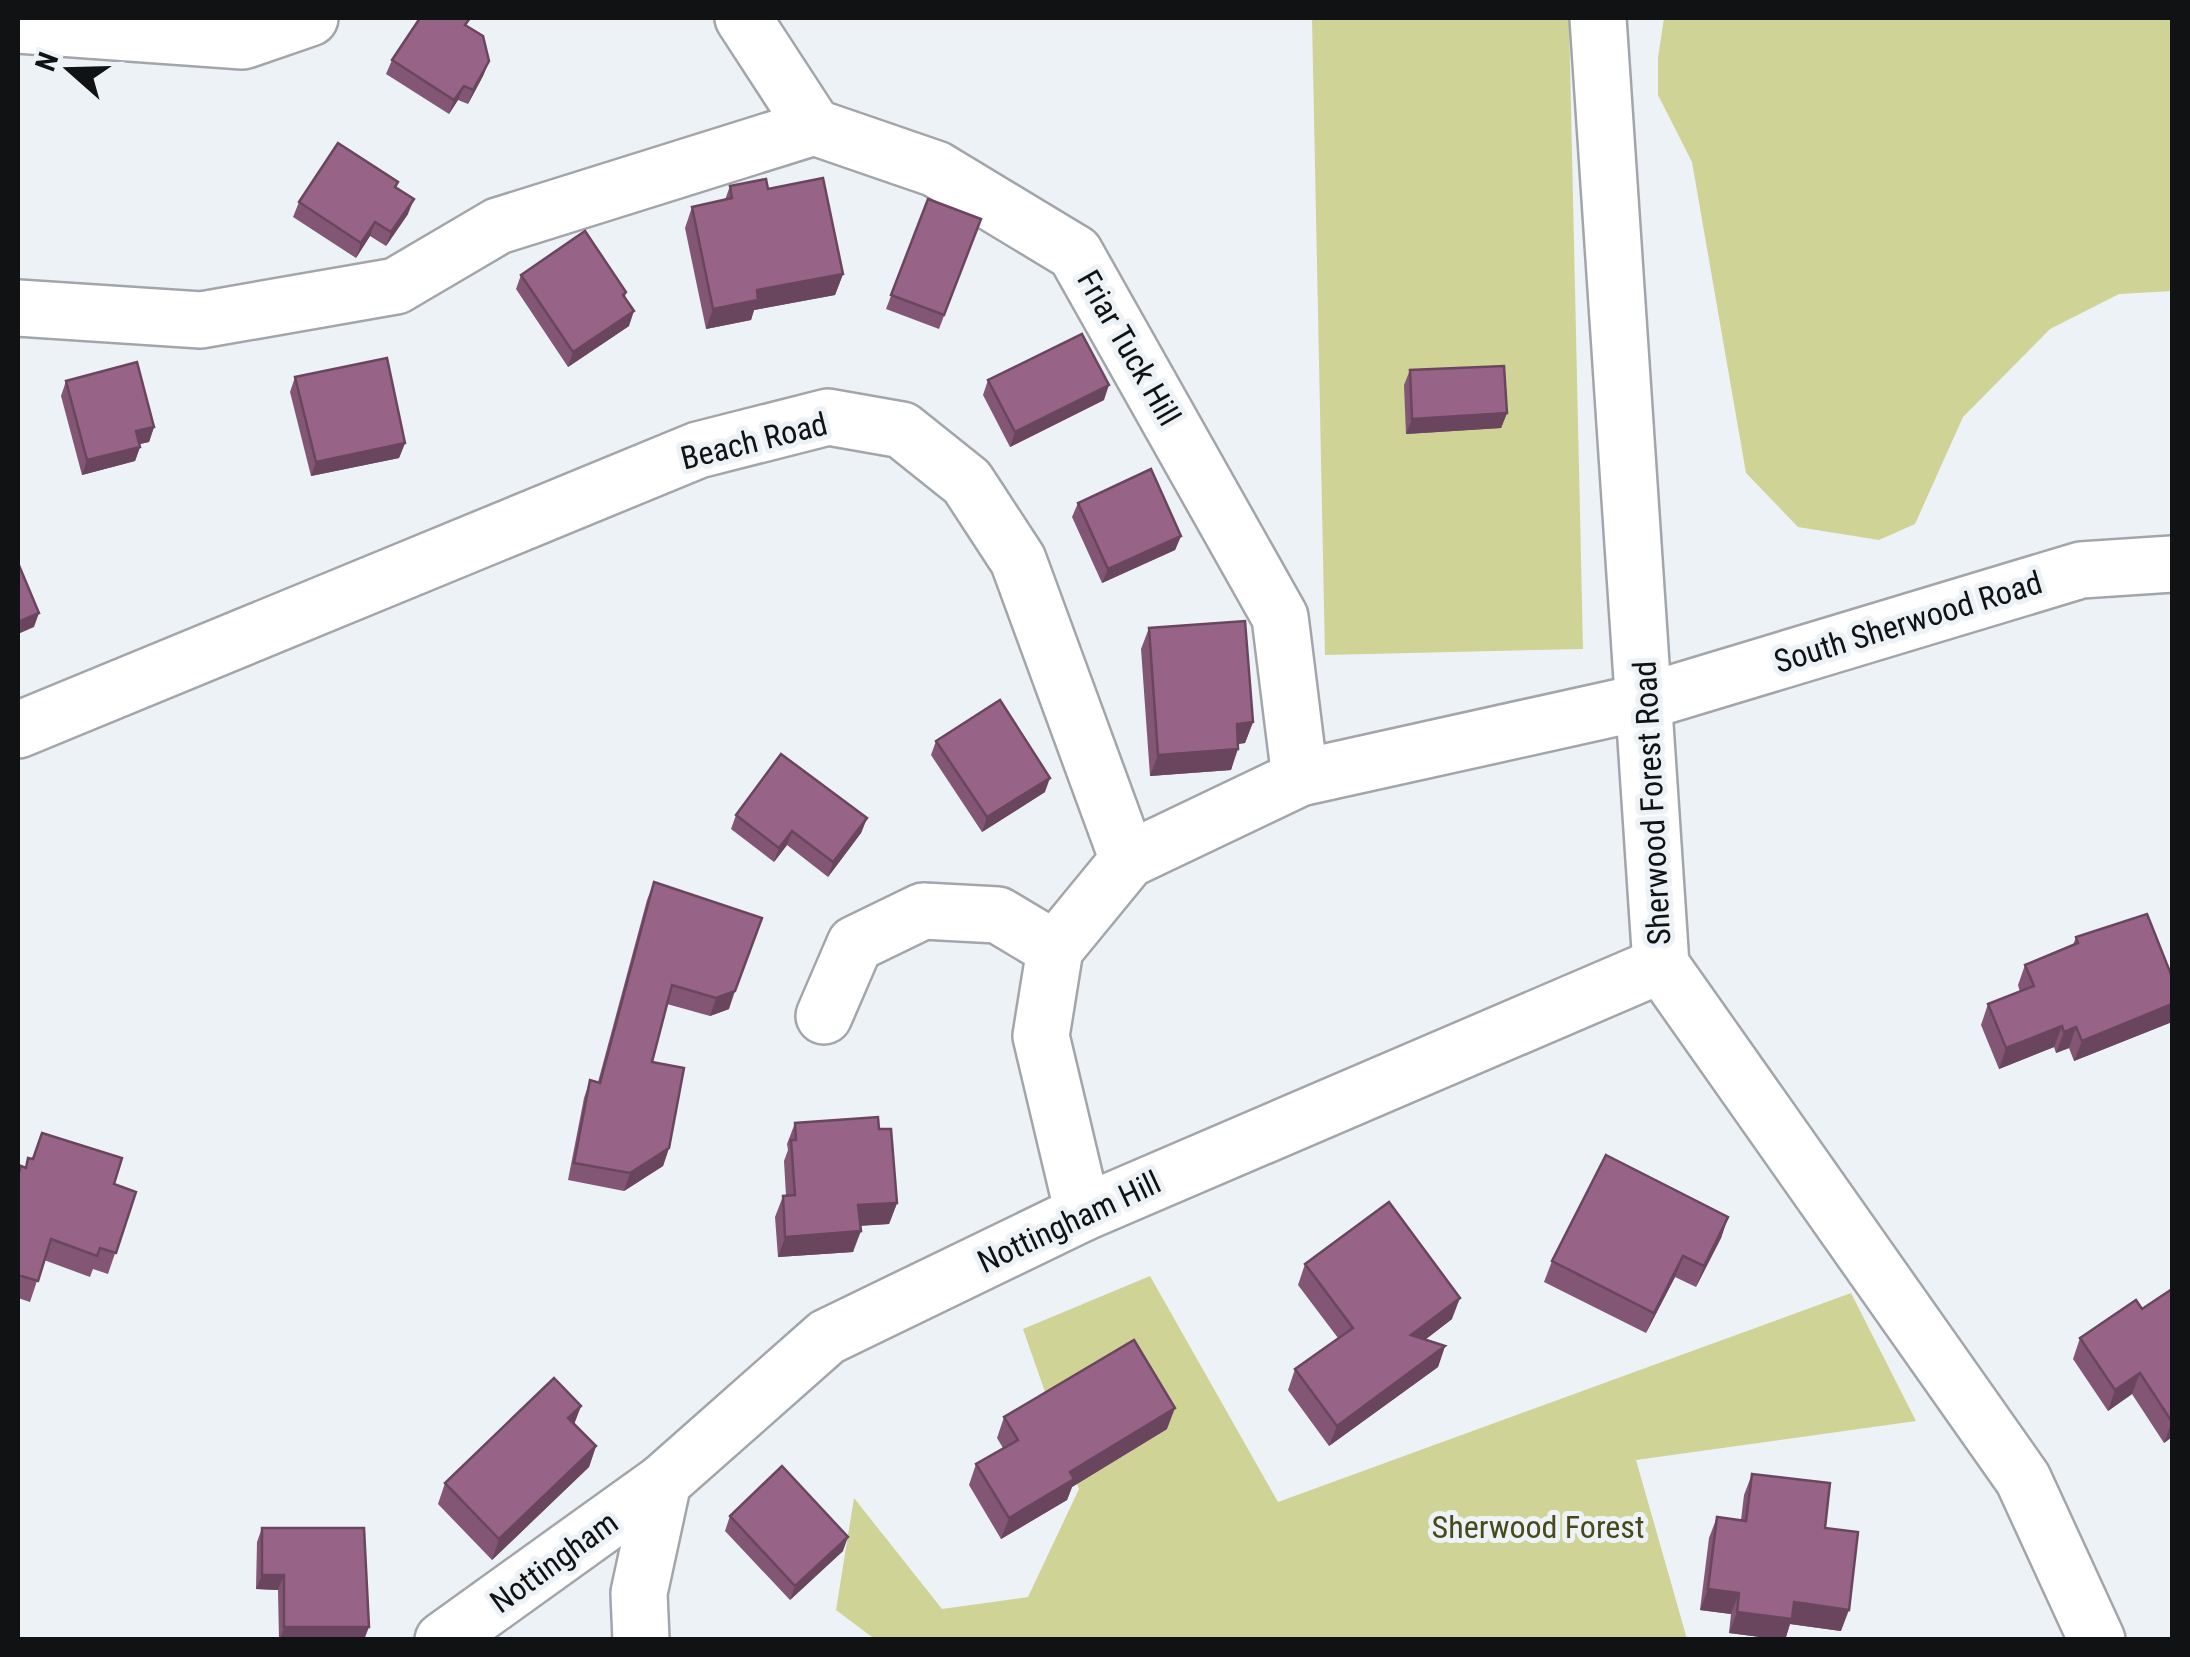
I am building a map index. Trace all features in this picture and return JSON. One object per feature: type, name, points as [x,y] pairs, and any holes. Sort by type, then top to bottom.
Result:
[{"type":"street","points":[[18,25],[243,41],[310,18]]},
{"type":"street","points":[[18,308],[201,320],[396,286],[498,226],[814,128],[743,18]]},
{"type":"street","name":"Sherwood Forest Road","points":[[1598,18],[1662,964],[2024,1479],[2097,1640]]},
{"type":"street","name":"Friar Tuck Hill","points":[[814,128],[936,168],[1075,253],[1280,618],[1300,778]]},
{"type":"street","name":"Beach Road","points":[[18,730],[698,450],[828,417],[902,430],[966,482],[1018,560],[1128,860]]},
{"type":"street","name":"South Sherwood Road","points":[[1646,700],[2081,570],[2172,564]]},
{"type":"street","points":[[1083,1213],[1041,1036],[1055,949],[1128,860],[1300,778],[1646,700]]},
{"type":"street","points":[[824,1016],[855,944],[923,911],[998,914],[1055,949]]},
{"type":"street","name":"Nottingham Hill","points":[[663,1482],[827,1337],[1083,1213],[1662,964]]},
{"type":"street","points":[[641,1640],[639,1593],[663,1482]]},
{"type":"street","name":"Nottingham","points":[[444,1640],[663,1482]]},
{"type":"green space","points":[[1312,18],[1569,18],[1583,649],[1325,655]]},
{"type":"green space","points":[[1664,18],[2172,18],[2172,291],[2119,294],[2050,329],[1963,417],[1915,524],[1879,540],[1798,527],[1746,473],[1692,162],[1658,95]]},
{"type":"green space","name":"Sherwood Forest","points":[[1150,1276],[1278,1502],[1851,1293],[1916,1421],[1636,1460],[1687,1639],[876,1640],[836,1610],[854,1498],[942,1609],[1028,1597],[1079,1489],[1023,1329]]},
{"type":"building","points":[[420,18],[470,18],[465,25],[483,36],[489,61],[473,90],[464,86],[454,100],[392,60]]},
{"type":"building","points":[[338,143],[398,182],[395,187],[414,199],[391,232],[375,222],[361,243],[299,202]]},
{"type":"building","points":[[823,178],[843,274],[757,290],[758,300],[713,309],[692,207],[732,198],[730,186],[766,179],[768,189]]},
{"type":"building","points":[[928,199],[981,219],[944,315],[891,295]]},
{"type":"building","points":[[585,231],[626,292],[623,295],[634,311],[573,352],[521,275]]},
{"type":"building","points":[[1082,334],[1109,385],[1015,432],[988,380]]},
{"type":"building","points":[[387,358],[405,443],[316,462],[295,377]]},
{"type":"building","points":[[137,362],[154,427],[136,431],[140,447],[87,460],[66,381]]},
{"type":"building","points":[[1504,366],[1507,413],[1412,419],[1410,370]]},
{"type":"building","points":[[1151,469],[1181,536],[1108,569],[1078,503]]},
{"type":"building","points":[[18,563],[39,613],[18,622]]},
{"type":"building","points":[[1245,621],[1253,722],[1237,724],[1238,749],[1158,755],[1149,628]]},
{"type":"building","points":[[1000,700],[1050,778],[987,817],[936,741]]},
{"type":"building","points":[[781,754],[867,818],[833,862],[792,831],[779,848],[736,815]]},
{"type":"building","points":[[654,882],[762,918],[735,991],[716,998],[672,985],[652,1062],[684,1068],[669,1148],[630,1173],[574,1163],[590,1080],[600,1083]]},
{"type":"building","points":[[2147,914],[2172,977],[2172,1004],[2082,1041],[2076,1027],[2064,1032],[2062,1026],[2006,1048],[1988,1004],[2034,986],[2025,965],[2078,943],[2076,937]]},
{"type":"building","points":[[878,1117],[879,1129],[891,1129],[897,1203],[858,1205],[861,1231],[785,1237],[783,1196],[795,1195],[791,1140],[796,1140],[795,1123]]},
{"type":"building","points":[[42,1133],[122,1158],[114,1184],[136,1192],[116,1253],[100,1248],[97,1256],[51,1239],[38,1281],[18,1275],[18,1175],[21,1166],[26,1168],[28,1158],[33,1159]]},
{"type":"building","points":[[1606,1155],[1728,1217],[1704,1266],[1683,1256],[1654,1313],[1552,1261]]},
{"type":"building","points":[[1389,1202],[1460,1298],[1411,1335],[1445,1346],[1337,1426],[1295,1369],[1353,1328],[1305,1264]]},
{"type":"building","points":[[2172,1289],[2172,1422],[2140,1373],[2115,1390],[2080,1338],[2136,1300],[2142,1309]]},
{"type":"building","points":[[1134,1340],[1175,1408],[1070,1472],[1074,1479],[1009,1518],[976,1464],[1018,1440],[1004,1417]]},
{"type":"building","points":[[554,1378],[581,1406],[568,1418],[596,1446],[499,1539],[445,1483]]},
{"type":"building","points":[[782,1466],[848,1537],[795,1586],[730,1516]]},
{"type":"building","points":[[1752,1474],[1830,1483],[1825,1528],[1858,1532],[1849,1610],[1794,1602],[1792,1619],[1737,1612],[1739,1593],[1708,1589],[1717,1517],[1746,1521]]},
{"type":"building","points":[[262,1528],[364,1528],[369,1627],[284,1627],[284,1575],[262,1575]]}]
